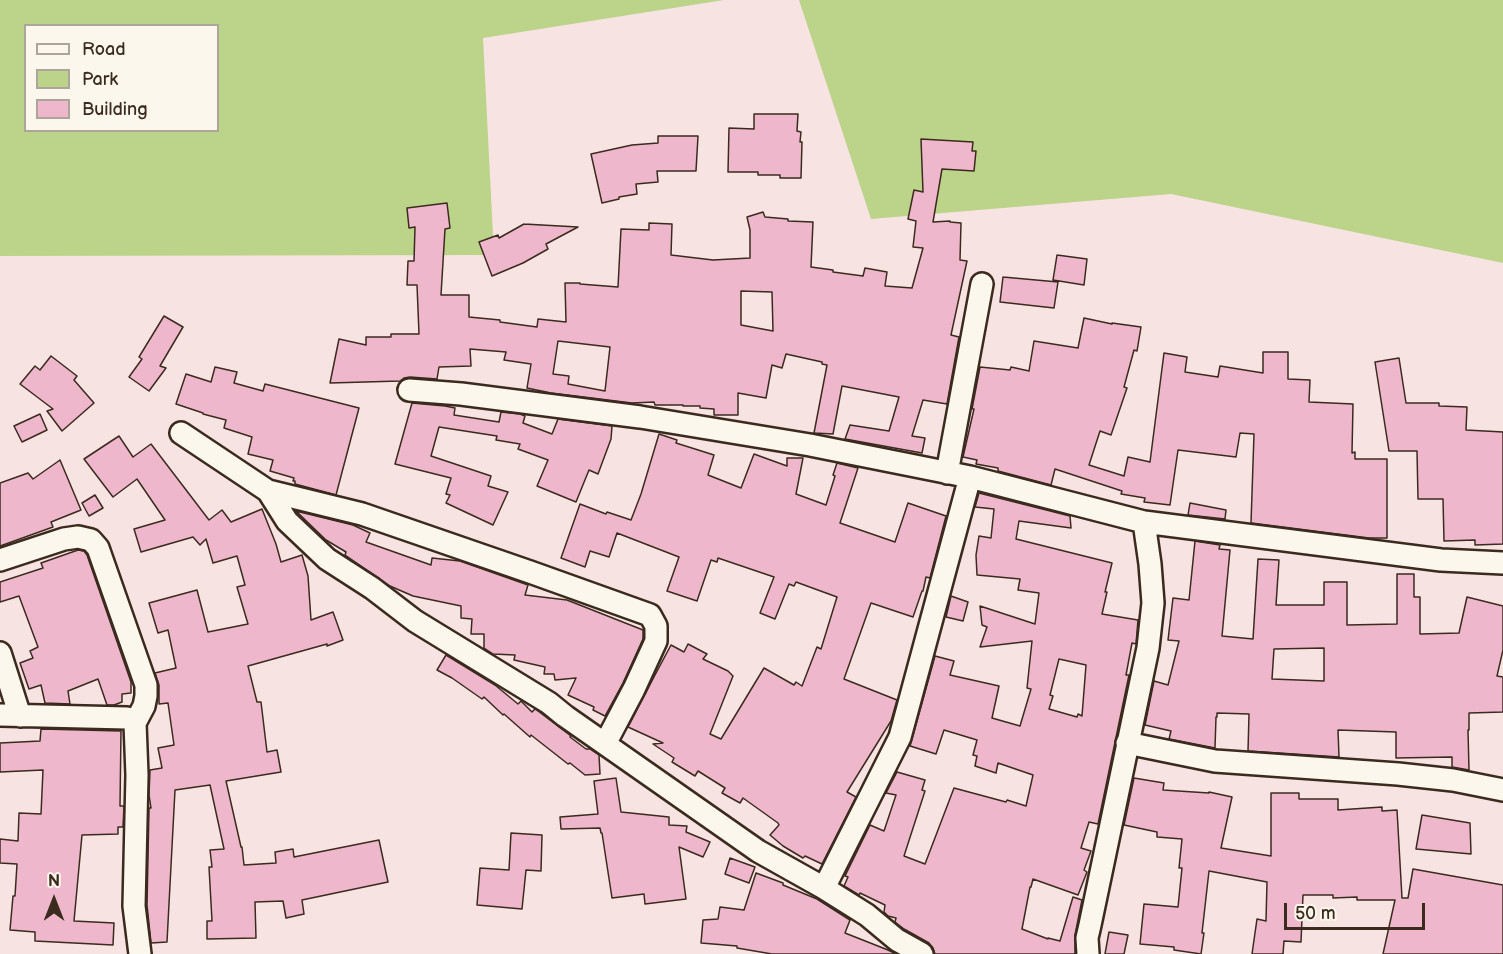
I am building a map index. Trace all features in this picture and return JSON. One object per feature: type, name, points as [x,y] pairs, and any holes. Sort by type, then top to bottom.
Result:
[{"type":"street","points":[[947,473],[982,284]]},
{"type":"street","points":[[409,390],[461,394],[640,417],[810,445],[970,477],[1144,522],[1441,560],[1503,563]]},
{"type":"street","points":[[181,433],[268,491],[362,514],[650,615],[656,626],[656,641],[605,744]]},
{"type":"street","points":[[824,888],[900,737],[970,477]]},
{"type":"street","points":[[268,491],[287,520],[327,560],[372,588],[415,621],[549,703],[758,851],[867,915],[897,940],[921,954]]},
{"type":"street","points":[[1088,954],[1090,925],[1148,648],[1153,603],[1144,522]]},
{"type":"street","points":[[0,560],[64,539],[78,537],[91,540],[98,548],[146,685],[144,706],[135,723],[137,775],[134,906],[140,954]]},
{"type":"street","points":[[0,653],[10,715],[127,718],[135,723]]},
{"type":"street","points":[[1127,743],[1215,761],[1398,774],[1453,780],[1503,790]]},
{"type":"green space","points":[[0,0],[724,0],[483,38],[494,255],[0,256]]},
{"type":"green space","points":[[799,0],[1503,0],[1503,263],[1171,194],[871,219]]},
{"type":"building","points":[[754,114],[798,114],[797,131],[801,132],[800,142],[802,142],[801,178],[758,175],[758,172],[728,172],[729,128],[754,129]]},
{"type":"building","points":[[658,136],[698,136],[696,171],[657,171],[658,182],[636,184],[637,194],[602,203],[591,154],[632,145],[658,143]]},
{"type":"building","points":[[921,139],[973,142],[972,151],[976,151],[974,171],[942,169],[933,222],[961,223],[960,260],[967,261],[951,335],[959,337],[947,404],[923,400],[912,436],[925,438],[922,453],[845,439],[850,425],[889,431],[899,397],[842,386],[833,434],[814,433],[827,365],[786,354],[782,368],[772,365],[766,398],[738,393],[738,415],[714,415],[714,409],[700,408],[700,406],[655,405],[654,402],[632,403],[527,388],[531,364],[504,360],[506,352],[470,349],[471,366],[439,367],[437,379],[410,377],[400,381],[330,383],[339,339],[366,345],[366,337],[419,334],[417,285],[407,285],[408,261],[414,261],[415,227],[409,228],[407,208],[447,203],[450,228],[445,229],[441,295],[469,295],[469,317],[537,327],[538,319],[566,322],[565,283],[618,287],[621,229],[649,230],[649,223],[672,224],[671,255],[713,260],[750,258],[750,230],[747,217],[763,212],[765,217],[813,222],[811,267],[863,276],[865,268],[887,272],[885,286],[912,288],[923,248],[913,247],[916,221],[908,219],[914,190],[923,192]],"holes":[[[741,291],[772,292],[773,331],[741,325]],[[558,341],[610,347],[605,391],[568,384],[569,376],[553,374]]]},
{"type":"building","points":[[524,224],[578,227],[546,244],[548,249],[492,276],[479,242],[498,235],[499,238]]},
{"type":"building","points":[[1057,255],[1087,259],[1084,285],[1053,280]]},
{"type":"building","points":[[1003,277],[1058,282],[1054,308],[1000,302]]},
{"type":"building","points":[[164,316],[183,327],[160,366],[166,368],[149,391],[129,377],[142,359],[139,357]]},
{"type":"building","points":[[1084,318],[1141,327],[1137,351],[1134,350],[1124,387],[1127,388],[1111,435],[1100,431],[1089,465],[1124,476],[1128,457],[1150,462],[1164,353],[1187,357],[1185,372],[1218,377],[1220,366],[1263,373],[1263,352],[1288,352],[1288,379],[1310,380],[1309,402],[1353,404],[1352,453],[1355,452],[1355,459],[1387,459],[1387,538],[1369,538],[1251,523],[1254,434],[1240,433],[1236,457],[1178,450],[1170,505],[1144,502],[1145,498],[1121,494],[1122,491],[1055,469],[1051,485],[998,471],[998,468],[976,464],[977,460],[963,457],[974,409],[972,409],[980,367],[1010,370],[1011,367],[1029,371],[1034,341],[1078,348]]},
{"type":"building","points":[[51,356],[77,376],[74,380],[94,403],[62,431],[47,411],[53,409],[20,384],[35,366],[40,370]]},
{"type":"building","points":[[1399,358],[1406,403],[1439,403],[1439,406],[1467,407],[1466,430],[1503,432],[1503,544],[1475,545],[1475,540],[1444,541],[1443,499],[1418,499],[1417,451],[1389,451],[1375,362]]},
{"type":"building","points":[[215,367],[237,372],[234,383],[263,391],[265,384],[359,408],[336,495],[295,484],[294,478],[270,471],[273,460],[248,454],[252,437],[224,428],[226,420],[176,404],[186,374],[211,382]]},
{"type":"building","points":[[412,403],[455,408],[454,415],[499,422],[501,412],[520,414],[525,416],[523,423],[552,434],[558,419],[612,426],[611,439],[598,474],[589,470],[576,502],[537,486],[548,460],[518,449],[520,444],[496,440],[497,436],[439,427],[431,456],[491,476],[488,486],[508,492],[493,525],[446,503],[450,495],[446,494],[451,478],[395,464]]},
{"type":"building","points":[[40,414],[47,430],[22,442],[14,426]]},
{"type":"building","points":[[659,434],[677,440],[676,443],[714,455],[708,475],[741,488],[754,454],[787,466],[787,458],[803,458],[796,494],[826,505],[837,463],[858,468],[840,523],[895,542],[908,503],[946,516],[930,578],[926,577],[913,617],[871,603],[844,679],[897,700],[891,721],[847,792],[856,797],[822,864],[805,856],[803,858],[783,846],[770,835],[779,825],[778,823],[743,798],[740,803],[722,793],[725,788],[698,771],[695,776],[672,762],[674,758],[653,744],[663,743],[628,727],[671,645],[684,652],[688,644],[707,654],[703,659],[728,671],[733,676],[710,734],[721,739],[764,668],[794,685],[796,682],[802,686],[817,647],[821,649],[837,597],[796,582],[794,586],[789,584],[775,619],[760,613],[774,577],[718,558],[717,562],[711,560],[697,601],[667,591],[679,557],[617,533],[609,557],[590,551],[585,567],[561,558],[580,504],[631,520]]},
{"type":"building","points":[[119,436],[133,457],[151,444],[209,520],[222,510],[231,522],[262,509],[281,562],[302,555],[308,576],[311,620],[333,612],[343,640],[248,666],[257,702],[261,702],[267,752],[277,750],[281,772],[226,781],[242,847],[244,865],[276,863],[275,852],[293,849],[294,857],[379,840],[388,882],[302,900],[304,914],[286,918],[283,901],[255,902],[256,938],[207,939],[207,921],[212,921],[210,850],[224,849],[210,785],[175,790],[167,942],[151,943],[147,905],[149,808],[151,808],[150,770],[162,768],[158,748],[174,745],[168,703],[159,704],[159,685],[155,673],[176,668],[168,630],[158,633],[149,603],[197,590],[208,632],[248,624],[237,587],[245,585],[237,556],[213,563],[206,539],[200,545],[193,537],[141,552],[134,529],[165,520],[137,479],[113,497],[84,459]]},
{"type":"building","points":[[60,460],[81,510],[51,522],[53,527],[0,546],[0,483],[28,473],[33,479]]},
{"type":"building","points":[[979,493],[1070,516],[1071,528],[1019,521],[1016,539],[1112,563],[1102,614],[1138,620],[1136,644],[1132,643],[1126,675],[1129,675],[1098,824],[1089,822],[1081,848],[1091,851],[1084,870],[1087,872],[1078,895],[1033,879],[1022,929],[1060,941],[1073,897],[1082,900],[1075,935],[1075,954],[935,954],[929,943],[904,929],[895,922],[896,918],[888,916],[884,912],[885,905],[860,893],[859,895],[844,886],[848,877],[845,876],[870,825],[884,831],[896,795],[886,793],[897,772],[925,780],[922,790],[925,791],[904,856],[925,864],[954,788],[1026,806],[1033,775],[998,763],[996,773],[975,766],[977,756],[973,755],[977,740],[944,730],[936,754],[910,746],[935,656],[954,661],[950,675],[999,686],[992,718],[1020,726],[1031,689],[1027,688],[1032,641],[980,647],[987,627],[982,625],[980,606],[1035,624],[1039,593],[1018,590],[1020,579],[977,575],[976,555],[979,536],[991,538],[994,509],[975,507]],"holes":[[[1059,659],[1086,665],[1082,716],[1078,714],[1077,717],[1049,709]]]},
{"type":"building","points":[[95,495],[103,508],[89,516],[82,503]]},
{"type":"building","points":[[1190,503],[1226,510],[1225,519],[1188,515]]},
{"type":"building","points":[[296,511],[353,525],[370,533],[366,542],[431,565],[432,558],[460,561],[528,585],[525,595],[567,600],[643,630],[643,639],[605,716],[593,710],[594,707],[568,695],[576,678],[555,680],[554,674],[544,674],[545,667],[514,660],[515,655],[493,654],[484,648],[484,634],[471,634],[472,619],[461,618],[461,606],[413,596],[390,586],[345,555],[346,552],[326,540]]},
{"type":"building","points":[[1195,541],[1220,545],[1219,549],[1230,550],[1222,636],[1253,639],[1258,559],[1279,560],[1276,605],[1324,605],[1324,582],[1347,582],[1347,625],[1397,624],[1397,574],[1414,574],[1414,597],[1420,597],[1420,634],[1459,633],[1467,597],[1503,606],[1503,650],[1497,676],[1503,677],[1503,712],[1469,713],[1469,770],[1452,767],[1452,757],[1396,758],[1396,732],[1338,730],[1339,757],[1248,751],[1249,714],[1217,713],[1215,748],[1169,739],[1171,731],[1145,725],[1154,681],[1168,685],[1179,641],[1168,640],[1173,598],[1189,600]],"holes":[[[1324,648],[1324,681],[1272,679],[1274,649]]]},
{"type":"building","points":[[78,550],[84,551],[87,555],[131,682],[131,693],[122,694],[122,702],[114,705],[107,705],[98,679],[68,691],[70,704],[45,703],[41,685],[29,689],[20,663],[33,658],[30,651],[38,647],[19,596],[0,602],[0,582],[43,568],[41,563]]},
{"type":"building","points":[[951,596],[968,602],[963,621],[946,617]]},
{"type":"building","points":[[446,655],[495,685],[518,704],[521,701],[532,712],[535,709],[586,749],[599,755],[600,774],[585,775],[531,735],[530,737],[484,697],[482,699],[437,670]]},
{"type":"building","points":[[41,729],[121,731],[120,806],[124,806],[123,827],[118,827],[118,834],[82,835],[74,921],[114,923],[113,945],[35,941],[35,932],[10,930],[17,864],[0,863],[0,839],[18,841],[19,813],[41,814],[43,770],[0,772],[0,743],[40,741]]},
{"type":"building","points":[[616,778],[621,812],[669,817],[669,825],[687,826],[686,832],[710,842],[703,857],[679,847],[686,899],[645,904],[644,894],[612,898],[600,828],[561,829],[560,817],[598,814],[594,781]]},
{"type":"building","points":[[1134,778],[1164,783],[1163,790],[1209,792],[1232,797],[1221,848],[1271,856],[1271,793],[1299,793],[1299,799],[1338,799],[1338,810],[1382,807],[1382,811],[1397,810],[1402,898],[1408,898],[1413,869],[1503,885],[1503,954],[1383,954],[1395,900],[1357,900],[1357,897],[1333,898],[1333,895],[1303,895],[1301,942],[1284,941],[1283,954],[1252,954],[1257,919],[1266,921],[1267,882],[1209,871],[1201,954],[1174,950],[1174,947],[1140,944],[1144,904],[1178,907],[1182,839],[1157,837],[1157,832],[1124,825]]},
{"type":"building","points":[[1422,815],[1470,823],[1471,854],[1416,849]]},
{"type":"building","points":[[511,833],[542,835],[541,871],[526,870],[522,909],[477,905],[480,868],[509,870]]},
{"type":"building","points":[[730,858],[755,867],[749,883],[725,874]]},
{"type":"building","points":[[756,873],[817,899],[850,920],[845,933],[896,954],[772,954],[737,948],[737,946],[701,943],[703,920],[718,919],[720,907],[744,910]]},
{"type":"building","points":[[1109,932],[1128,935],[1124,954],[1105,954]]}]
